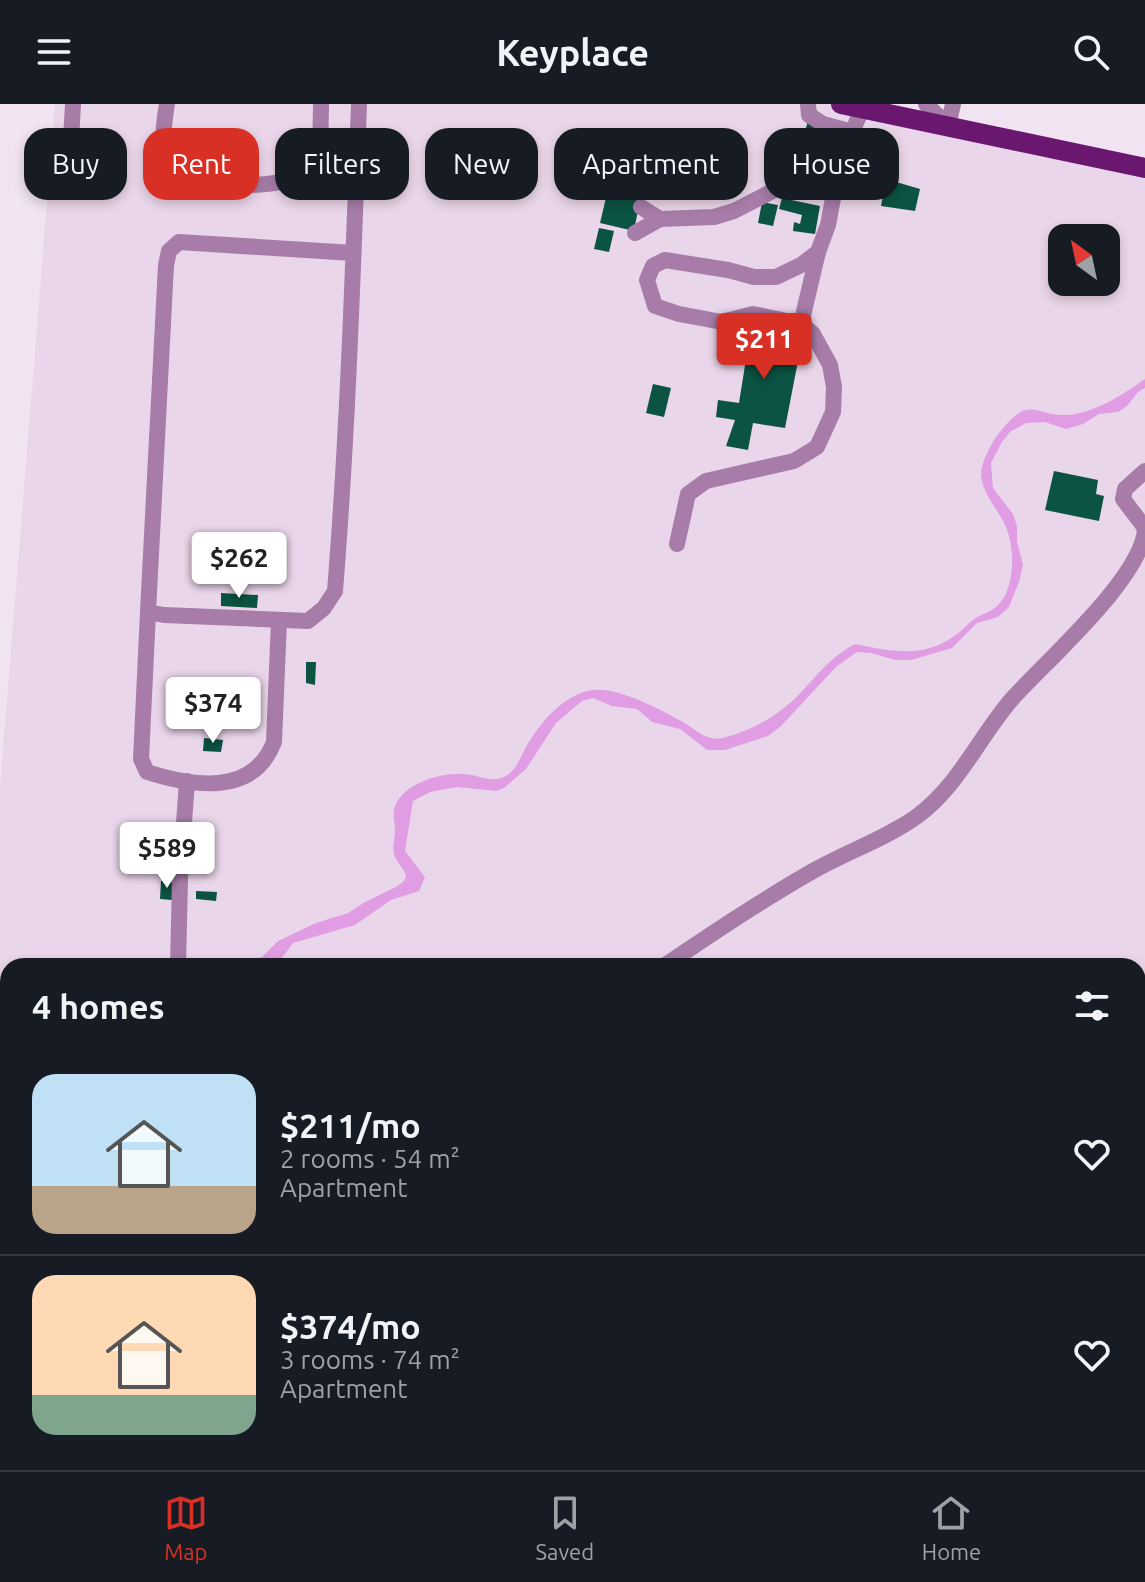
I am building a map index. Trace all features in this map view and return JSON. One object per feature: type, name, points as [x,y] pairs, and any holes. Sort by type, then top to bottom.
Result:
[{"type":"main road","points":[[841,104],[1145,168]]},
{"type":"street","points":[[72,128],[73,104]]},
{"type":"street","points":[[167,104],[164,142],[171,176],[220,183],[260,184],[304,177],[320,159],[321,104]]},
{"type":"street","points":[[148,612],[308,621],[324,608],[335,591],[345,469],[359,104]]},
{"type":"street","points":[[808,104],[809,115],[814,120],[840,128]]},
{"type":"street","points":[[948,126],[953,104]]},
{"type":"street","points":[[931,106],[948,126]]},
{"type":"street","points":[[855,128],[862,109]]},
{"type":"street","points":[[635,233],[660,219],[714,217],[764,196]]},
{"type":"street","points":[[801,324],[833,200]]},
{"type":"street","points":[[641,207],[660,219]]},
{"type":"street","points":[[279,620],[274,742],[270,751],[241,779],[232,783],[187,781],[147,772],[141,759],[169,251],[179,242],[353,253]]},
{"type":"street","points":[[677,544],[688,494],[706,481],[794,461],[817,447],[833,412],[834,387],[830,365],[813,334],[801,324],[753,314],[722,322],[655,306],[647,280],[653,266],[665,260],[754,277],[776,277],[801,265],[818,252]]},
{"type":"street","points":[[677,958],[813,871],[916,817],[949,786],[1011,701],[1073,636],[1121,579],[1145,542],[1145,528],[1123,499],[1125,489],[1145,471]]},
{"type":"street","points":[[178,958],[187,781]]},
{"type":"shaded area","points":[[55,104],[839,104],[1145,173],[1145,958],[0,958],[0,787],[47,200],[127,200],[127,128],[53,128]]},
{"type":"shaded area","points":[[1145,379],[1145,388],[1118,412],[1099,414],[1083,424],[1066,429],[1045,422],[1026,423],[1010,432],[1002,442],[991,463],[993,488],[1013,514],[1017,526],[1017,542],[1023,565],[1019,582],[1009,607],[998,617],[977,623],[952,648],[911,660],[857,652],[837,666],[768,736],[725,750],[707,750],[680,729],[652,722],[637,709],[612,706],[593,698],[582,701],[556,723],[526,769],[504,788],[496,791],[457,787],[430,792],[413,801],[405,851],[425,877],[419,891],[391,900],[355,925],[293,943],[282,958],[258,958],[278,941],[316,923],[348,913],[404,881],[406,875],[393,848],[395,806],[406,791],[445,775],[504,777],[515,767],[546,719],[563,703],[583,692],[604,690],[638,700],[705,736],[717,739],[746,730],[778,713],[840,653],[855,644],[906,651],[930,648],[954,636],[998,605],[1011,577],[1011,544],[1002,519],[984,489],[981,476],[988,450],[996,437],[1008,422],[1026,410],[1075,414],[1094,409]]},
{"type":"building","points":[[808,121],[826,126],[825,128],[806,128]]},
{"type":"building","points":[[899,183],[920,189],[915,211],[881,206],[882,200],[899,200]]},
{"type":"building","points":[[605,200],[640,200],[634,231],[600,223]]},
{"type":"building","points":[[781,200],[820,206],[815,234],[793,231],[794,222],[800,224],[802,215],[779,209]]},
{"type":"building","points":[[762,202],[778,205],[773,226],[758,223]]},
{"type":"building","points":[[599,228],[614,231],[609,252],[594,249]]},
{"type":"building","points":[[748,320],[804,330],[785,428],[753,423],[748,450],[726,446],[735,420],[716,417],[718,400],[739,403],[746,359],[739,357]]},
{"type":"building","points":[[653,384],[671,388],[664,417],[646,413]]},
{"type":"building","points":[[1054,471],[1098,480],[1096,494],[1104,496],[1099,521],[1045,510]]},
{"type":"building","points":[[221,593],[258,595],[257,608],[221,606]]},
{"type":"building","points":[[306,662],[316,662],[315,685],[306,683]]},
{"type":"building","points":[[204,738],[223,740],[221,752],[203,751]]},
{"type":"building","points":[[161,881],[174,882],[172,900],[160,899]]},
{"type":"building","points":[[196,891],[217,892],[216,901],[196,899]]}]
